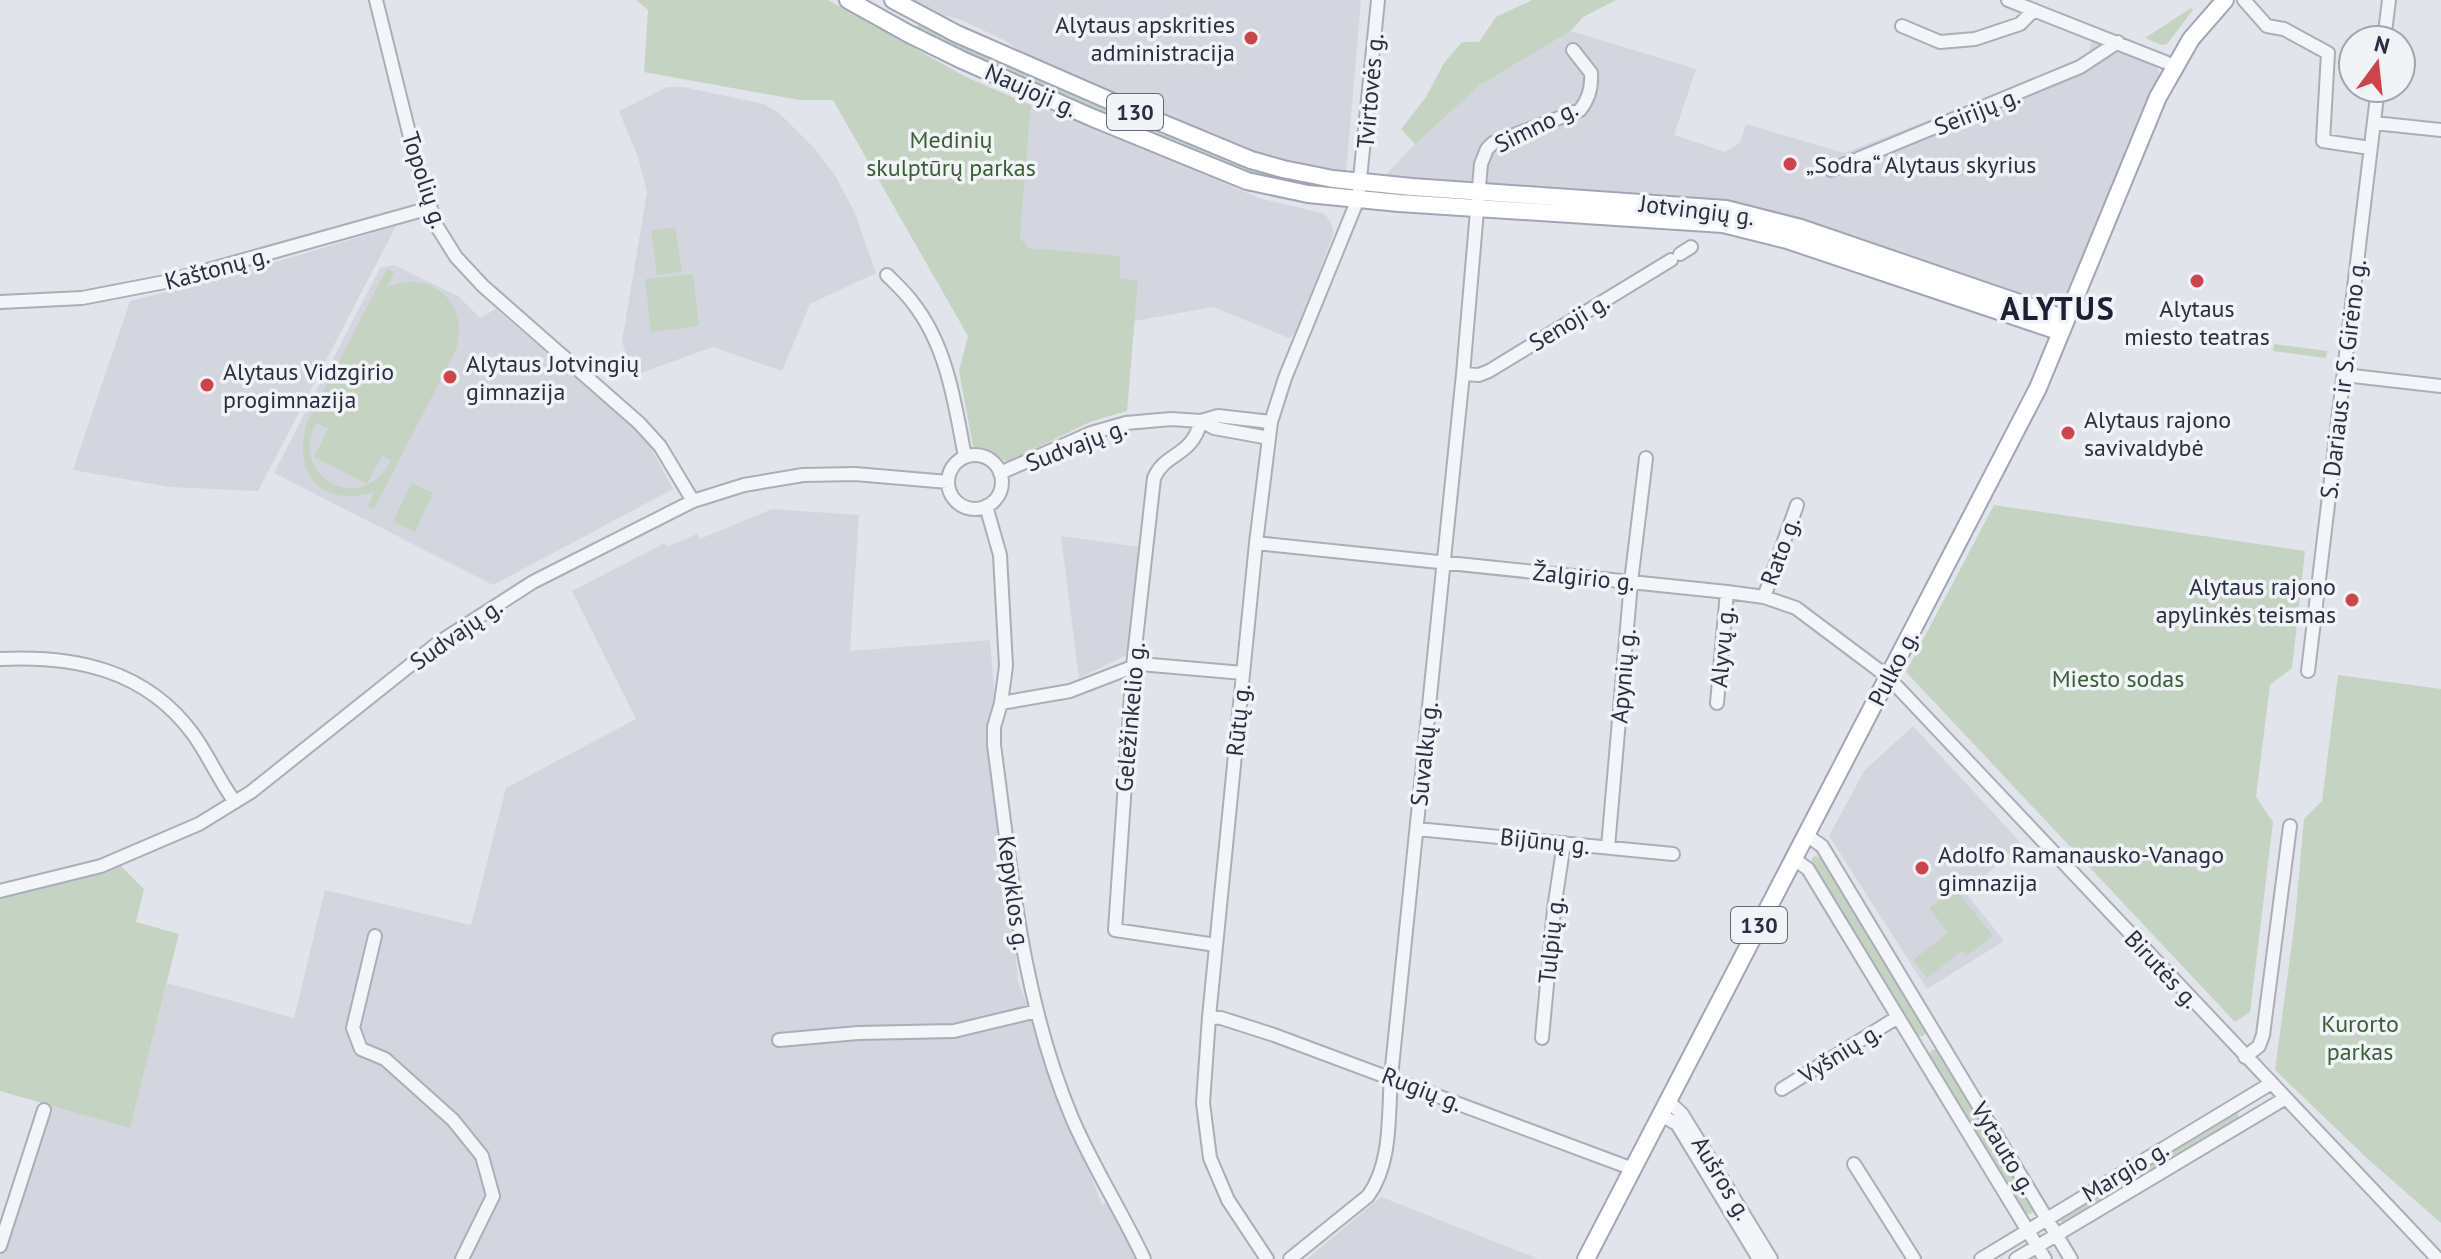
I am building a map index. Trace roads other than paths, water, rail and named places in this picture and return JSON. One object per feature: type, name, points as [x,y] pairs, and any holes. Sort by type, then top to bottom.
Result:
[{"type":"main road","name":"Naujoji g.","points":[[848,0],[962,60],[1212,168],[1277,189],[1358,199]]},
{"type":"main road","points":[[875,16],[885,0]]},
{"type":"main road","name":"Naujoji g.","points":[[893,0],[988,48],[1251,160],[1314,177],[1361,182]]},
{"type":"main road","name":"Pulko g.","points":[[1586,1259],[2031,402],[2147,122],[2175,66],[2202,24],[2225,0]]},
{"type":"main road","name":"Jotvingių g.","points":[[1361,182],[1478,200],[1723,224],[1892,267],[2064,326]]},
{"type":"main road","name":"Jotvingių g.","points":[[1358,199],[1478,200]]},
{"type":"street","name":"Topolių g.","points":[[376,0],[415,157],[430,208],[442,235],[467,270],[639,423],[660,446],[693,501]]},
{"type":"street","name":"Tvirtovės g.","points":[[1361,182],[1378,0]]},
{"type":"street","points":[[2008,0],[2175,66]]},
{"type":"street","points":[[2244,0],[2267,26],[2284,29],[2328,53],[2323,141],[2370,148]]},
{"type":"street","points":[[2386,24],[2389,0]]},
{"type":"street","points":[[1902,26],[1940,42],[1975,39],[2020,24],[2034,10]]},
{"type":"street","name":"Seirijų g.","points":[[1831,170],[2080,67],[2118,42]]},
{"type":"street","name":"Simno g.","points":[[1478,200],[1481,164],[1493,143],[1580,110],[1585,103],[1590,93],[1591,73],[1573,50]]},
{"type":"street","name":"S. Dariaus ir S. Girėno g.","points":[[2308,671],[2376,104]]},
{"type":"street","points":[[2374,123],[2441,130]]},
{"type":"street","name":"Rūtų g.","points":[[1267,1259],[1228,1200],[1210,1158],[1203,1103],[1209,1017],[1271,422],[1285,378],[1358,199],[1361,182]]},
{"type":"street","name":"Suvalkų g.","points":[[1290,1259],[1354,1208],[1376,1185],[1385,1163],[1478,200]]},
{"type":"street","name":"Kaštonų g.","points":[[0,302],[82,298],[165,282],[430,208]]},
{"type":"street","name":"Senoji g.","points":[[1463,374],[1479,375],[1489,371],[1681,254]]},
{"type":"street","points":[[887,275],[913,302],[947,371],[965,457]]},
{"type":"street","points":[[2344,375],[2441,386]]},
{"type":"street","name":"Sudvajų g.","points":[[1000,473],[1108,427],[1159,419],[1201,421],[1218,416],[1271,422]]},
{"type":"street","name":"Sudvajų g.","points":[[1201,421],[1214,428],[1269,438]]},
{"type":"street","name":"Geležinkelio g.","points":[[1201,421],[1193,441],[1160,467],[1154,478],[1133,666],[1115,930],[1216,945]]},
{"type":"street","points":[[965,457],[986,458],[1000,473],[1001,489],[986,506],[971,508],[957,502],[949,490],[951,469],[965,457]]},
{"type":"street","name":"Apynių g.","points":[[1608,847],[1631,582],[1646,458]]},
{"type":"street","name":"Sudvajų g.","points":[[0,891],[101,866],[177,835],[235,802],[438,643],[546,574],[693,501],[744,485],[803,475],[855,474],[948,482]]},
{"type":"street","name":"Rato g.","points":[[1764,597],[1797,505]]},
{"type":"street","name":"Kepyklos g.","points":[[986,506],[1000,555],[1006,666],[994,727],[994,745],[1018,925],[1037,1011],[1073,1119],[1144,1259]]},
{"type":"street","name":"Žalgirio g.","points":[[1256,543],[1764,597],[1796,608],[1888,677]]},
{"type":"street","name":"Alyvų g.","points":[[1717,703],[1727,592]]},
{"type":"street","points":[[0,659],[34,657],[72,661],[114,673],[143,688],[181,719],[235,802]]},
{"type":"street","points":[[1001,703],[1070,691],[1133,666],[1151,663],[1243,673]]},
{"type":"street","name":"Birutės g.","points":[[1888,677],[2438,1259]]},
{"type":"street","points":[[2245,1057],[2259,1046],[2263,1035],[2290,826]]},
{"type":"street","name":"Bijūnų g.","points":[[1417,829],[1673,854]]},
{"type":"street","name":"Vytauto g.","points":[[1806,835],[1822,846],[2071,1259]]},
{"type":"street","name":"Tulpių g.","points":[[1542,1038],[1554,909],[1564,843]]},
{"type":"street","name":"Vytauto g.","points":[[1794,859],[1808,869],[2045,1259]]},
{"type":"street","points":[[375,936],[353,1028],[361,1049],[385,1059],[447,1113],[482,1156],[493,1196],[462,1259]]},
{"type":"street","points":[[779,1040],[858,1033],[954,1031],[1037,1011]]},
{"type":"street","name":"Rugių g.","points":[[1209,1017],[1274,1035],[1633,1169]]},
{"type":"street","name":"Vyšnių g.","points":[[1782,1089],[1898,1017]]},
{"type":"street","points":[[1917,1048],[1937,1037]]},
{"type":"street","name":"Margio g.","points":[[1981,1259],[2270,1084]]},
{"type":"street","name":"Margio g.","points":[[2016,1259],[2284,1099]]},
{"type":"street","name":"Aušros g.","points":[[1665,1108],[1759,1259]]},
{"type":"street","name":"Aušros g.","points":[[1665,1108],[1682,1114],[1771,1259]]},
{"type":"street","points":[[0,1246],[44,1110]]},
{"type":"street","points":[[1854,1164],[1914,1259]]},
{"type":"place","name":"Alytaus apskrities administracija","points":[[1251,38]]},
{"type":"place","name":"„Sodra“ Alytaus skyrius","points":[[1790,164]]},
{"type":"place","name":"Alytaus miesto teatras","points":[[2197,281]]},
{"type":"place","name":"Alytaus Jotvingių gimnazija","points":[[450,377]]},
{"type":"place","name":"Alytaus Vidzgirio progimnazija","points":[[207,385]]},
{"type":"place","name":"Alytaus rajono savivaldybė","points":[[2068,433]]},
{"type":"place","name":"Alytaus rajono apylinkės teismas","points":[[2352,600]]},
{"type":"place","name":"Adolfo Ramanausko-Vanago gimnazija","points":[[1922,868]]},
{"type":"district","name":"ALYTUS","points":[[2058,308]]},
{"type":"park label","name":"Medinių skulptūrų parkas","points":[[951,153]]},
{"type":"park label","name":"Miesto sodas","points":[[2118,678]]},
{"type":"park label","name":"Kurorto parkas","points":[[2360,1037]]}]
